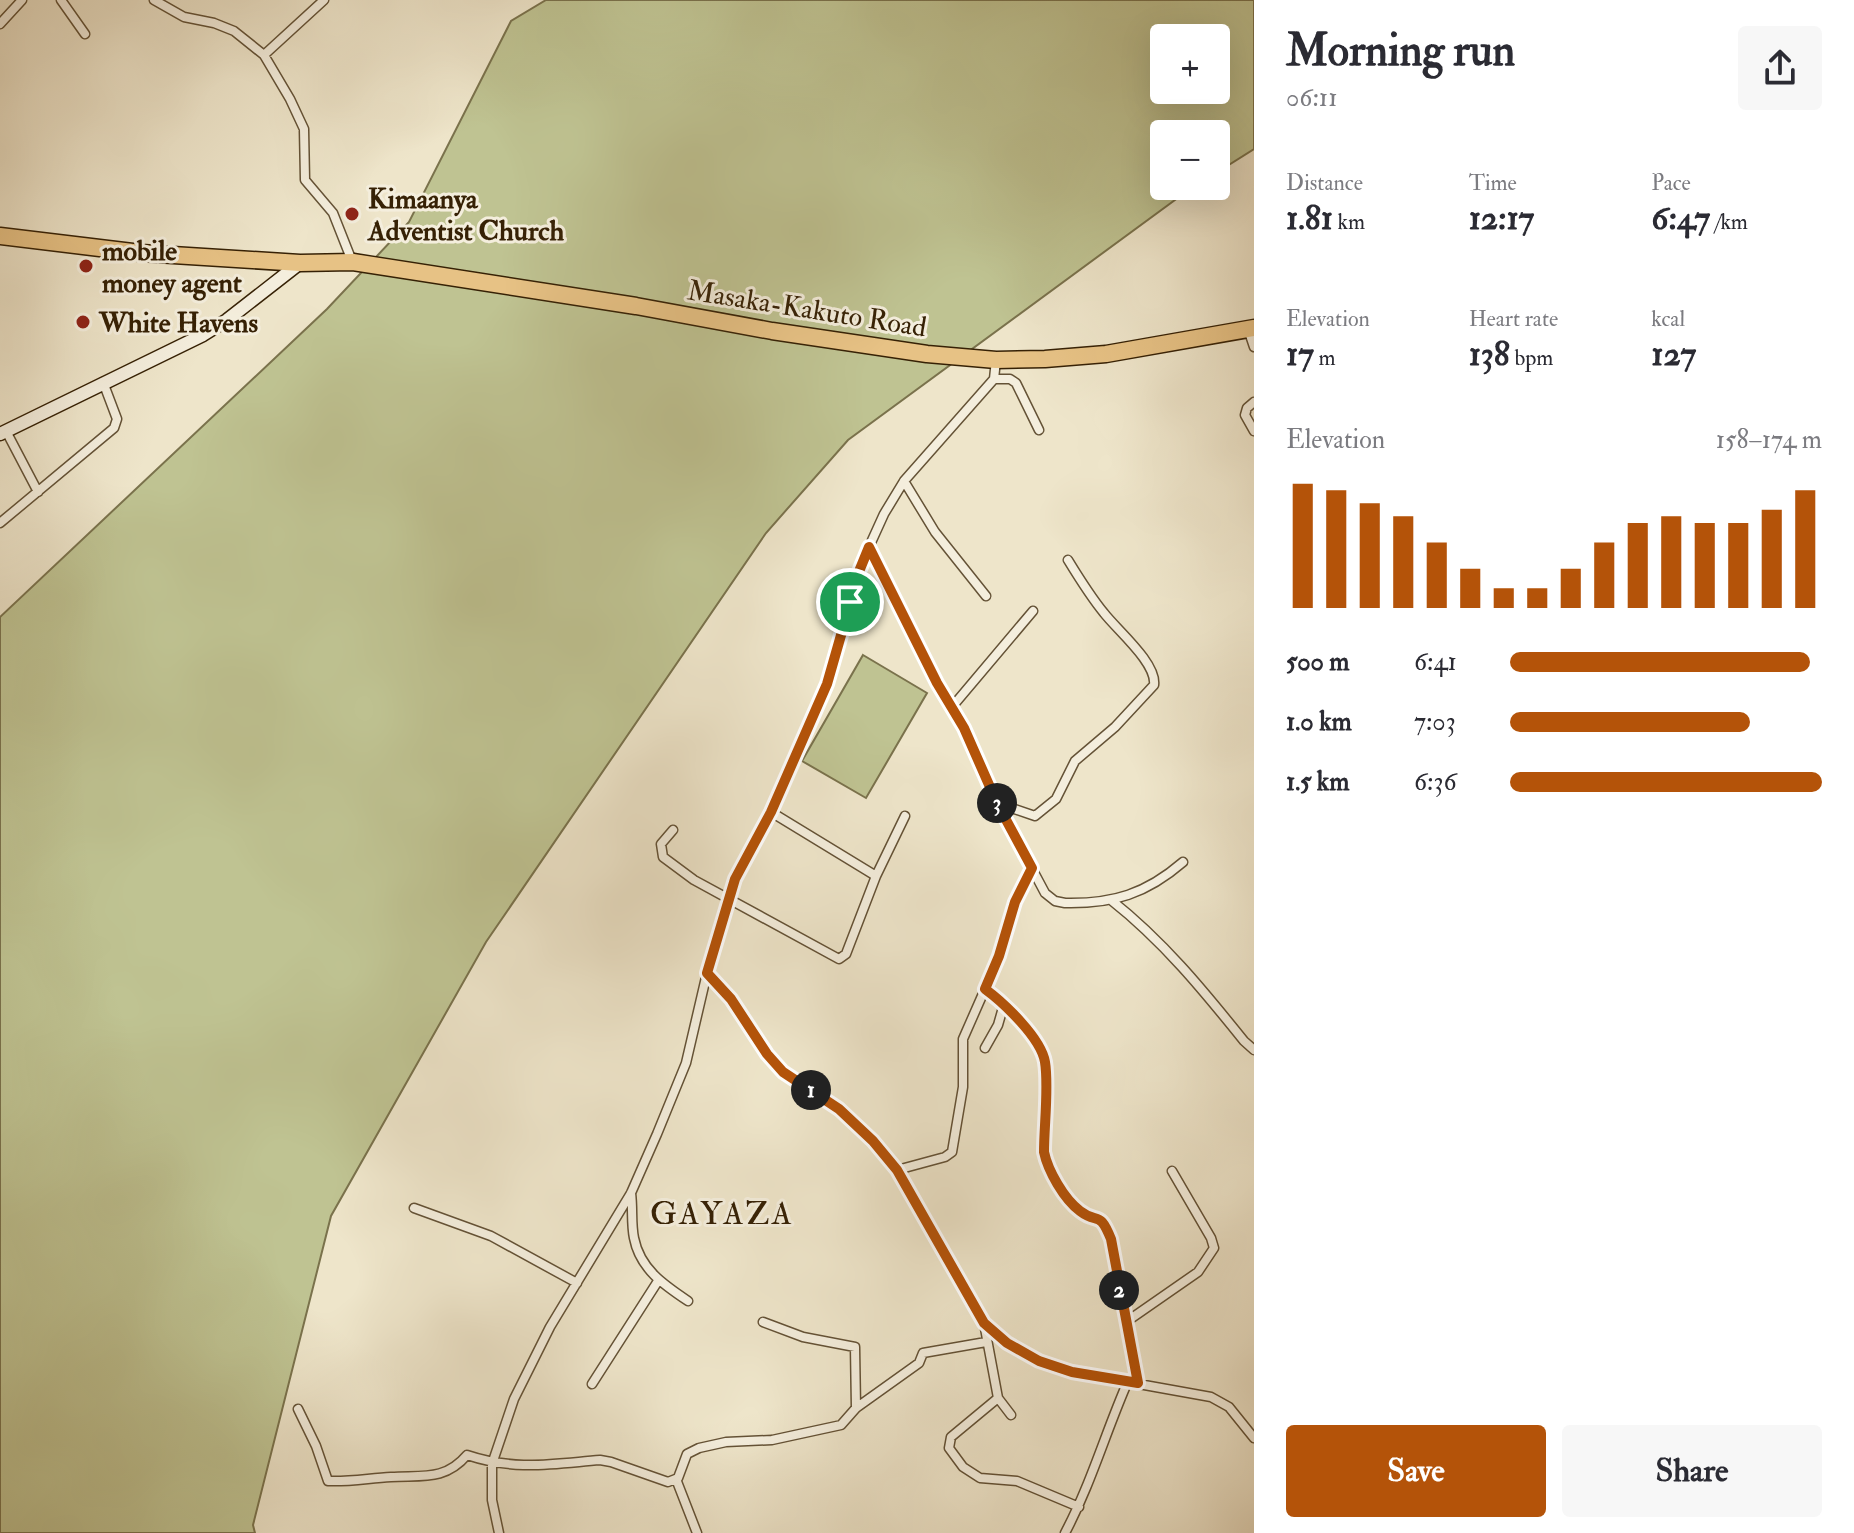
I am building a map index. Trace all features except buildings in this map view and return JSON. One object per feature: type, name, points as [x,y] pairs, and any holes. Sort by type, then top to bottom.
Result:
[{"type":"highway","name":"Masaka-Kakuto Road","points":[[0,236],[141,253],[300,263],[353,262],[636,306],[772,331],[927,354],[996,360],[1106,354],[1251,329]]},
{"type":"street","points":[[0,24],[22,0]]},
{"type":"street","points":[[61,0],[85,34]]},
{"type":"street","points":[[154,0],[184,17],[234,31],[264,55],[304,129],[305,180],[333,213],[353,262]]},
{"type":"street","points":[[264,55],[324,0]]},
{"type":"street","points":[[38,492],[3,433],[203,335],[300,263]]},
{"type":"street","points":[[1251,329],[1254,347]]},
{"type":"street","points":[[499,1533],[492,1500],[492,1464],[514,1399],[550,1327],[631,1193],[686,1063],[707,973],[735,879],[771,812],[827,684],[869,547],[904,481],[994,379],[996,360]]},
{"type":"street","points":[[994,379],[1010,379],[1016,383],[1039,430]]},
{"type":"street","points":[[0,523],[114,428],[117,419],[103,382]]},
{"type":"street","points":[[1254,402],[1245,415],[1254,431]]},
{"type":"street","points":[[904,481],[935,532],[986,596]]},
{"type":"street","points":[[869,547],[964,728],[997,803],[1045,893],[1055,901],[1081,903],[1111,900],[1145,890],[1183,862]]},
{"type":"street","points":[[997,803],[1027,815],[1035,816],[1045,810],[1056,799],[1075,761],[1115,727],[1154,685],[1155,678],[1137,650],[1103,612],[1068,560]]},
{"type":"street","points":[[952,707],[1033,611]]},
{"type":"street","points":[[771,812],[876,876]]},
{"type":"street","points":[[673,830],[661,844],[663,857],[703,886],[839,959],[846,954],[876,876],[905,816]]},
{"type":"street","points":[[897,1170],[945,1157],[952,1152],[963,1087],[963,1039],[999,956],[1015,902],[1032,868]]},
{"type":"street","points":[[1111,900],[1143,925],[1190,974],[1254,1050]]},
{"type":"street","points":[[707,973],[731,999],[767,1054],[783,1072],[839,1109],[873,1141],[897,1170],[984,1323],[1007,1343],[1039,1361],[1072,1372],[1211,1397],[1229,1407],[1254,1438]]},
{"type":"street","points":[[985,989],[1004,1004],[1040,1049],[1045,1063],[1044,1152],[1047,1165],[1076,1209],[1098,1217],[1105,1224],[1111,1239],[1126,1322],[1133,1382],[1109,1424],[1079,1507],[1065,1533]]},
{"type":"street","points":[[985,1048],[998,1025],[1004,1004]]},
{"type":"street","points":[[1126,1322],[1198,1272],[1214,1248],[1172,1171]]},
{"type":"street","points":[[631,1193],[634,1239],[651,1273],[688,1301]]},
{"type":"street","points":[[414,1208],[491,1236],[577,1283]]},
{"type":"street","points":[[592,1384],[658,1281]]},
{"type":"street","points":[[763,1322],[803,1337],[855,1347],[856,1408]]},
{"type":"street","points":[[984,1323],[998,1398],[1011,1415]]},
{"type":"street","points":[[697,1533],[676,1479],[684,1458],[692,1450],[726,1442],[772,1440],[834,1428],[848,1419],[856,1408],[919,1363],[923,1353],[986,1342]]},
{"type":"street","points":[[998,1398],[951,1437],[948,1444],[951,1452],[963,1467],[980,1478],[1031,1485],[1079,1507]]},
{"type":"street","points":[[298,1409],[328,1481],[438,1474],[456,1468],[467,1455],[492,1464],[528,1467],[600,1460],[668,1482],[676,1479]]},
{"type":"green space","points":[[546,0],[1254,0],[1254,149],[1230,164],[1230,120],[1150,120],[1150,200],[1175,200],[848,440],[766,533],[486,942],[331,1216],[253,1525],[255,1533],[0,1533],[0,617],[327,309],[409,222],[511,21]]},
{"type":"green space","points":[[863,655],[927,693],[866,798],[802,761]]},
{"type":"place","name":"Kimaanya Adventist Church","points":[[352,214]]},
{"type":"place","name":"mobile money agent","points":[[86,266]]},
{"type":"place","name":"White Havens","points":[[83,322]]},
{"type":"district","name":"GAYAZA","points":[[722,1213]]},
{"type":"route","points":[[869,547],[937,683],[964,728],[997,803],[1032,868],[1015,902],[999,956],[985,989],[1004,1004],[1040,1049],[1045,1063],[1044,1152],[1047,1165],[1076,1209],[1098,1217],[1105,1224],[1111,1239],[1138,1383],[1072,1372],[1039,1361],[1007,1343],[984,1323],[976,1314],[939,1241],[897,1170],[873,1141],[839,1109],[783,1072],[767,1054],[731,999],[707,973],[735,879],[771,812],[827,684],[850,602],[869,547]]}]
